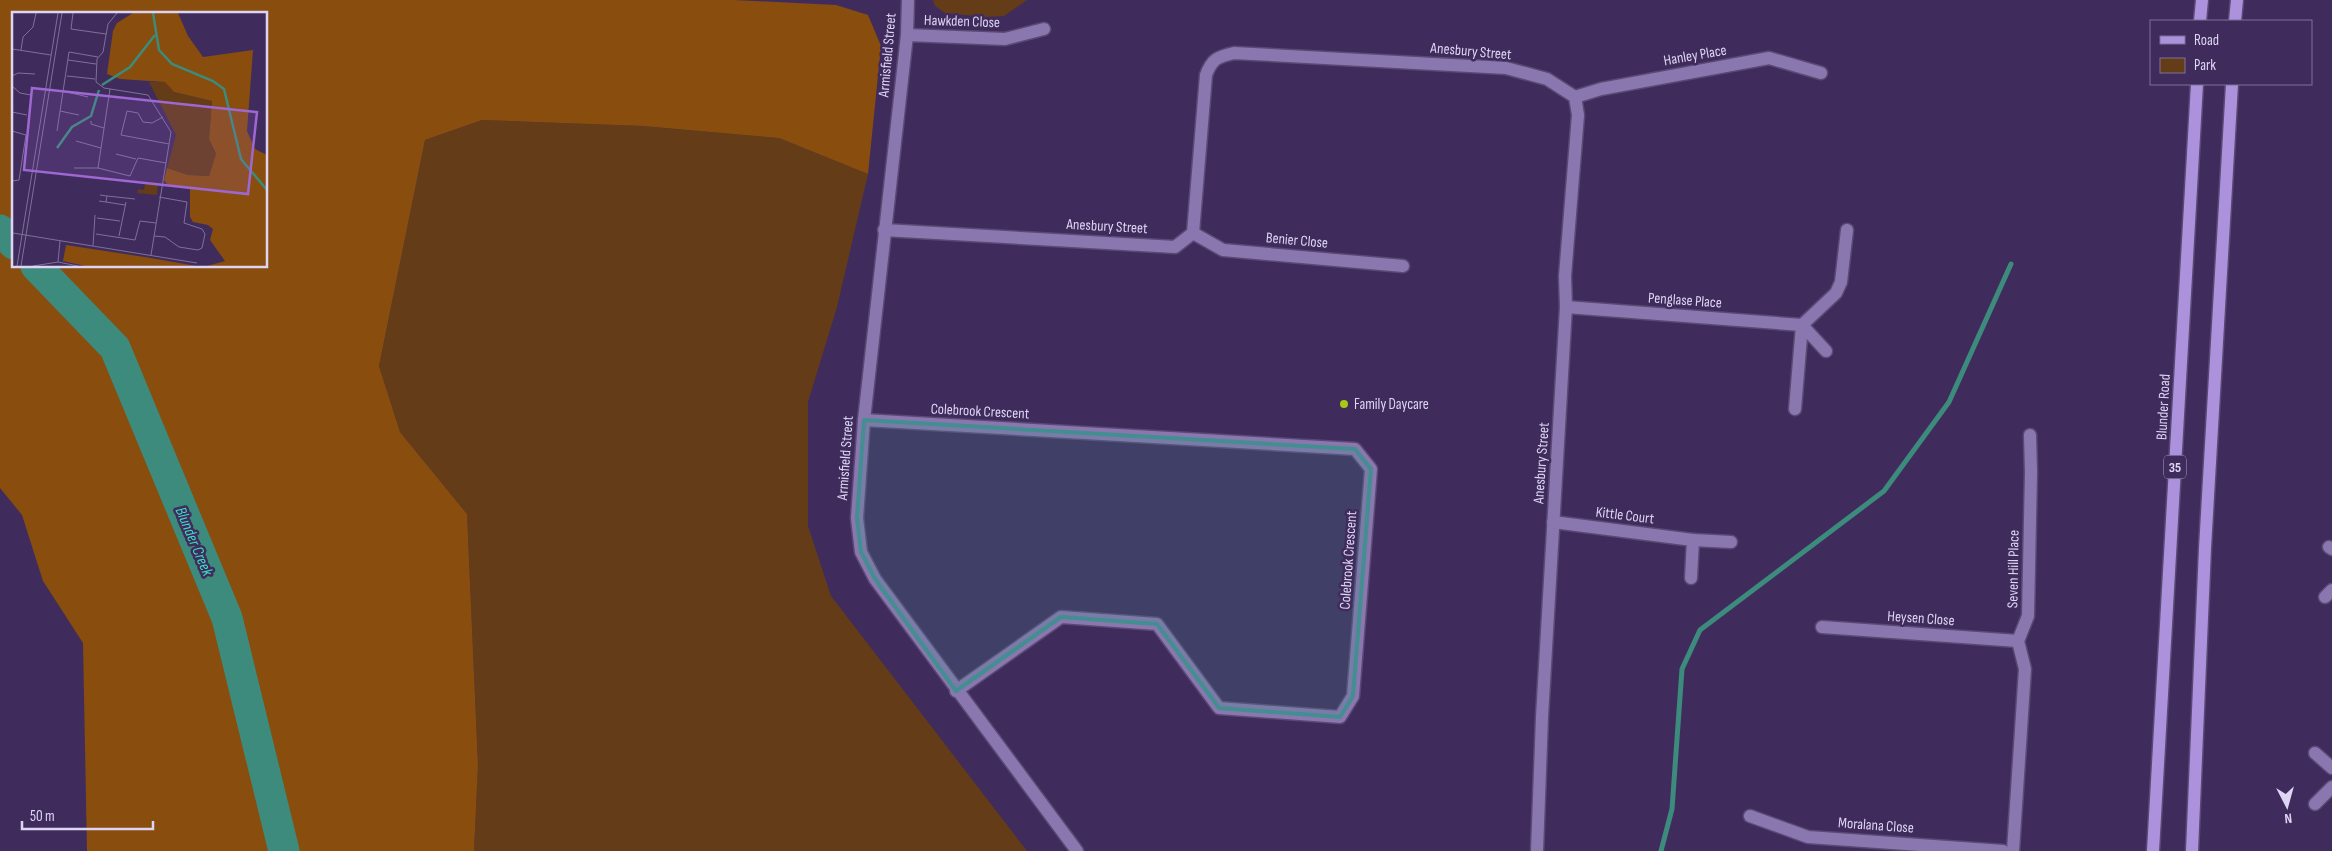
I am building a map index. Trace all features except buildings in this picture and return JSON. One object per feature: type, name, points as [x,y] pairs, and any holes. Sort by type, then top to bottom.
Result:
[{"type":"main road","points":[[2200,20],[2202,0]]},
{"type":"main road","points":[[2235,20],[2237,0]]},
{"type":"main road","name":"Blunder Road","points":[[2153,851],[2197,85]]},
{"type":"main road","points":[[2192,851],[2207,509],[2232,85]]},
{"type":"street","name":"Armisfield Street","points":[[908,0],[907,35],[864,420],[857,518],[861,552],[875,579],[956,691],[1077,851]]},
{"type":"street","name":"Hawkden Close","points":[[907,35],[1005,39],[1044,29]]},
{"type":"street","name":"Anesbury Street","points":[[884,230],[1175,247],[1193,233],[1206,75],[1211,63],[1220,56],[1234,53],[1506,68],[1546,79],[1575,97],[1578,116],[1565,276],[1566,307],[1536,851]]},
{"type":"street","name":"Hanley Place","points":[[1575,97],[1601,89],[1769,58],[1821,73]]},
{"type":"street","points":[[1795,409],[1802,325],[1827,303],[1841,282],[1848,230]]},
{"type":"street","name":"Benier Close","points":[[1193,233],[1223,250],[1403,266]]},
{"type":"street","name":"Penglase Place","points":[[1566,307],[1802,325]]},
{"type":"street","points":[[1802,325],[1826,351]]},
{"type":"street","name":"Colebrook Crescent","points":[[864,420],[1355,449],[1371,469],[1353,696],[1340,717],[1219,708],[1157,624],[1071,617],[1061,617],[956,691]]},
{"type":"street","name":"Seven Hill Place","points":[[2018,641],[2028,616],[2030,435]]},
{"type":"street","name":"Kittle Court","points":[[1553,522],[1693,540],[1731,542]]},
{"type":"street","points":[[1691,578],[1693,540]]},
{"type":"street","name":"Heysen Close","points":[[1822,627],[2018,641]]},
{"type":"street","points":[[2013,851],[2025,669],[2018,641]]},
{"type":"street","points":[[2315,753],[2332,768]]},
{"type":"street","points":[[2314,804],[2332,786]]},
{"type":"street","name":"Moralana Close","points":[[1750,816],[1808,837],[2003,851]]},
{"type":"highlighted area","points":[[864,420],[1355,449],[1371,469],[1353,696],[1340,717],[1219,708],[1157,624],[1061,617],[956,691],[875,579],[861,552],[857,518]]},
{"type":"green space","points":[[933,0],[1027,0],[1004,16],[986,17],[945,13],[935,6]]},
{"type":"green space","points":[[482,120],[643,126],[779,138],[868,174],[837,307],[808,402],[808,526],[831,596],[1027,851],[474,851],[478,765],[467,514],[400,432],[379,366],[425,140]]},
{"type":"shaded area","points":[[0,0],[734,0],[836,5],[868,15],[881,46],[868,174],[779,138],[643,126],[482,120],[425,140],[379,366],[400,432],[467,514],[478,765],[474,851],[87,851],[83,643],[43,581],[22,515],[0,488]]},
{"type":"waterway","name":"Blunder Creek","points":[[0,230],[12,242]]},
{"type":"waterway","points":[[1661,851],[1672,809],[1682,669],[1700,630],[1884,491],[1949,402],[2011,264]]},
{"type":"waterway","name":"Blunder Creek","points":[[38,268],[115,348],[227,618],[284,851]]},
{"type":"place","name":"Family Daycare","points":[[1344,404]]}]
